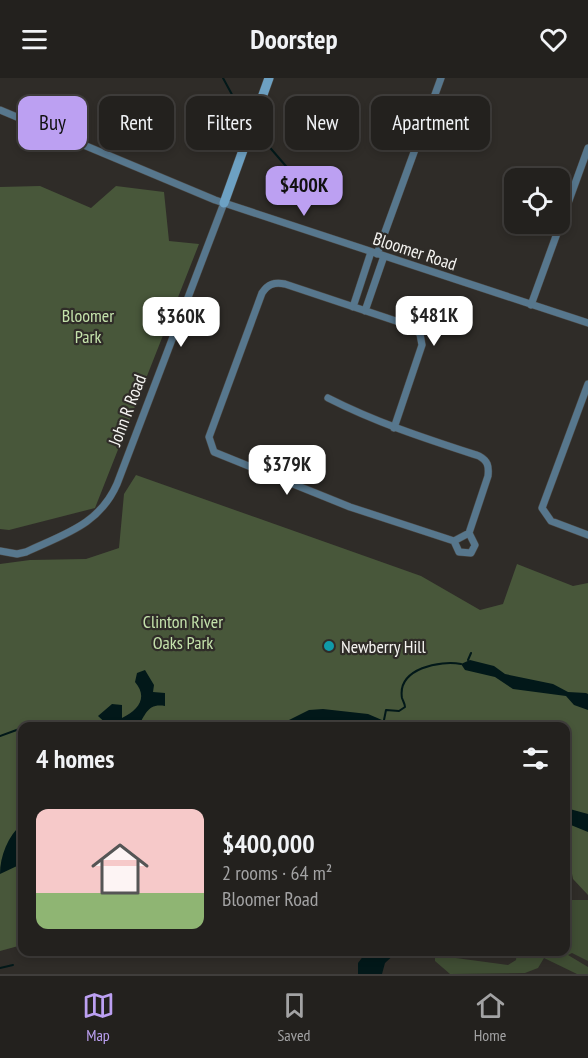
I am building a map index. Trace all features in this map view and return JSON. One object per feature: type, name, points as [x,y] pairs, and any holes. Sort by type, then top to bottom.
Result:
[{"type":"street","name":"John R Road","points":[[0,551],[17,554],[26,552],[87,523],[107,504],[117,484],[224,203],[269,78]]},
{"type":"street","points":[[353,307],[377,254],[441,78]]},
{"type":"street","name":"Bloomer Road","points":[[0,110],[224,203],[588,323]]},
{"type":"street","points":[[531,304],[588,148]]},
{"type":"street","points":[[365,311],[377,254]]},
{"type":"street","points":[[328,398],[364,417],[394,428],[479,456],[487,462],[488,476],[469,533],[454,541],[334,501],[224,457],[211,447],[209,437],[265,289],[278,283],[411,326],[421,337],[422,345],[394,428]]},
{"type":"street","points":[[588,384],[542,508],[551,521],[588,536]]},
{"type":"street","points":[[454,541],[459,552],[471,553],[475,545],[469,533]]},
{"type":"green space","name":"Bloomer Park","points":[[40,186],[91,208],[116,186],[164,192],[169,241],[199,244],[95,508],[9,530],[0,529],[0,187]]},
{"type":"green space","name":"Clinton River Oaks Park","points":[[136,475],[421,576],[480,610],[503,604],[517,564],[573,586],[588,583],[588,895],[573,879],[570,864],[570,722],[18,722],[18,946],[0,951],[0,564],[30,560],[86,559],[119,548],[124,494]]},
{"type":"green space","points":[[570,900],[588,900],[588,961],[570,954]]},
{"type":"green space","points":[[441,956],[508,965],[516,960],[516,956],[570,956],[588,967],[588,974],[577,974],[544,958],[538,968],[525,973],[450,974],[435,961],[435,958]]},
{"type":"shaded area","points":[[470,660],[494,666],[505,674],[553,684],[568,692],[586,693],[588,694],[588,710],[574,705],[566,696],[513,689],[495,677],[465,670],[461,664]]},
{"type":"shaded area","points":[[145,670],[154,685],[153,692],[165,693],[165,706],[154,706],[140,722],[105,722],[98,716],[112,704],[122,705],[122,718],[140,703],[141,693],[135,682],[137,673]]},
{"type":"shaded area","points":[[323,709],[368,714],[387,722],[285,722],[309,710]]},
{"type":"shaded area","points":[[570,809],[588,814],[588,832],[570,825]]},
{"type":"shaded area","points":[[18,828],[18,864],[0,874],[1,860]]},
{"type":"shaded area","points":[[363,956],[393,956],[385,963],[382,974],[358,974],[358,963]]},
{"type":"waterway","points":[[223,78],[233,96]]},
{"type":"waterway","points":[[272,150],[291,172]]},
{"type":"waterway","points":[[468,660],[471,653]]},
{"type":"waterway","points":[[384,720],[386,710],[399,711],[405,707],[402,688],[406,679],[413,673],[432,665],[461,664]]},
{"type":"waterway","points":[[0,736],[18,729]]},
{"type":"waterway","points":[[0,968],[13,965]]},
{"type":"place","name":"Newberry Hill","points":[[329,646]]}]
